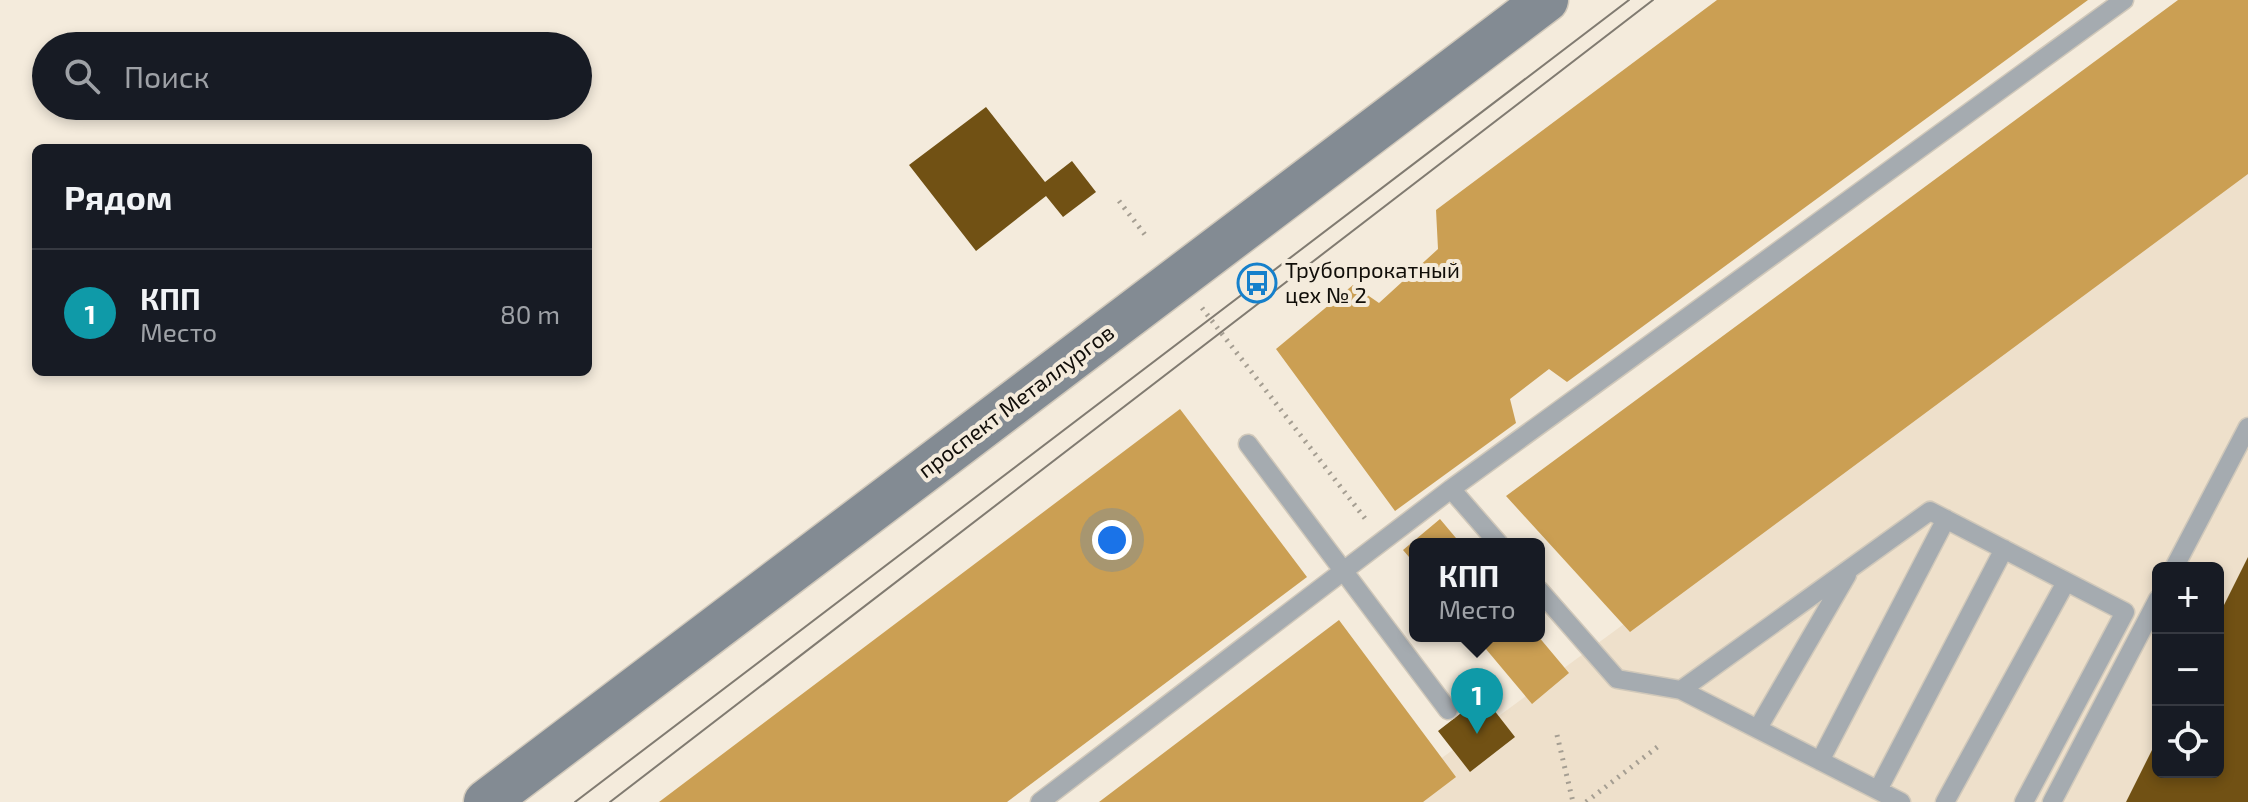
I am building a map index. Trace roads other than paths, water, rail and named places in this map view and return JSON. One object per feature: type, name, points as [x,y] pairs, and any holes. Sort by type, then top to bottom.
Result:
[{"type":"street","name":"проспект Металлургов","points":[[486,802],[1546,0]]},
{"type":"lane","points":[[1040,802],[1451,489],[2124,0]]},
{"type":"lane","points":[[2177,562],[2248,427]]},
{"type":"lane","points":[[1248,444],[1448,710]]},
{"type":"lane","points":[[1451,489],[1494,538]]},
{"type":"lane","points":[[1681,690],[1930,511],[2125,612],[2024,802]]},
{"type":"lane","points":[[1820,761],[1946,519]]},
{"type":"lane","points":[[1878,790],[2004,549]]},
{"type":"lane","points":[[1758,728],[1850,569]]},
{"type":"lane","points":[[1945,802],[2066,582]]},
{"type":"lane","points":[[1545,597],[1617,679],[1681,690],[1901,802]]},
{"type":"lane","points":[[2052,802],[2152,610]]},
{"type":"tram line","points":[[575,802],[1629,0]]},
{"type":"tram line","points":[[610,802],[1653,0]]},
{"type":"place","name":"Трубопрокатный цех № 2","points":[[1257,283]]},
{"type":"place","name":"КПП","points":[[1477,734]]}]
